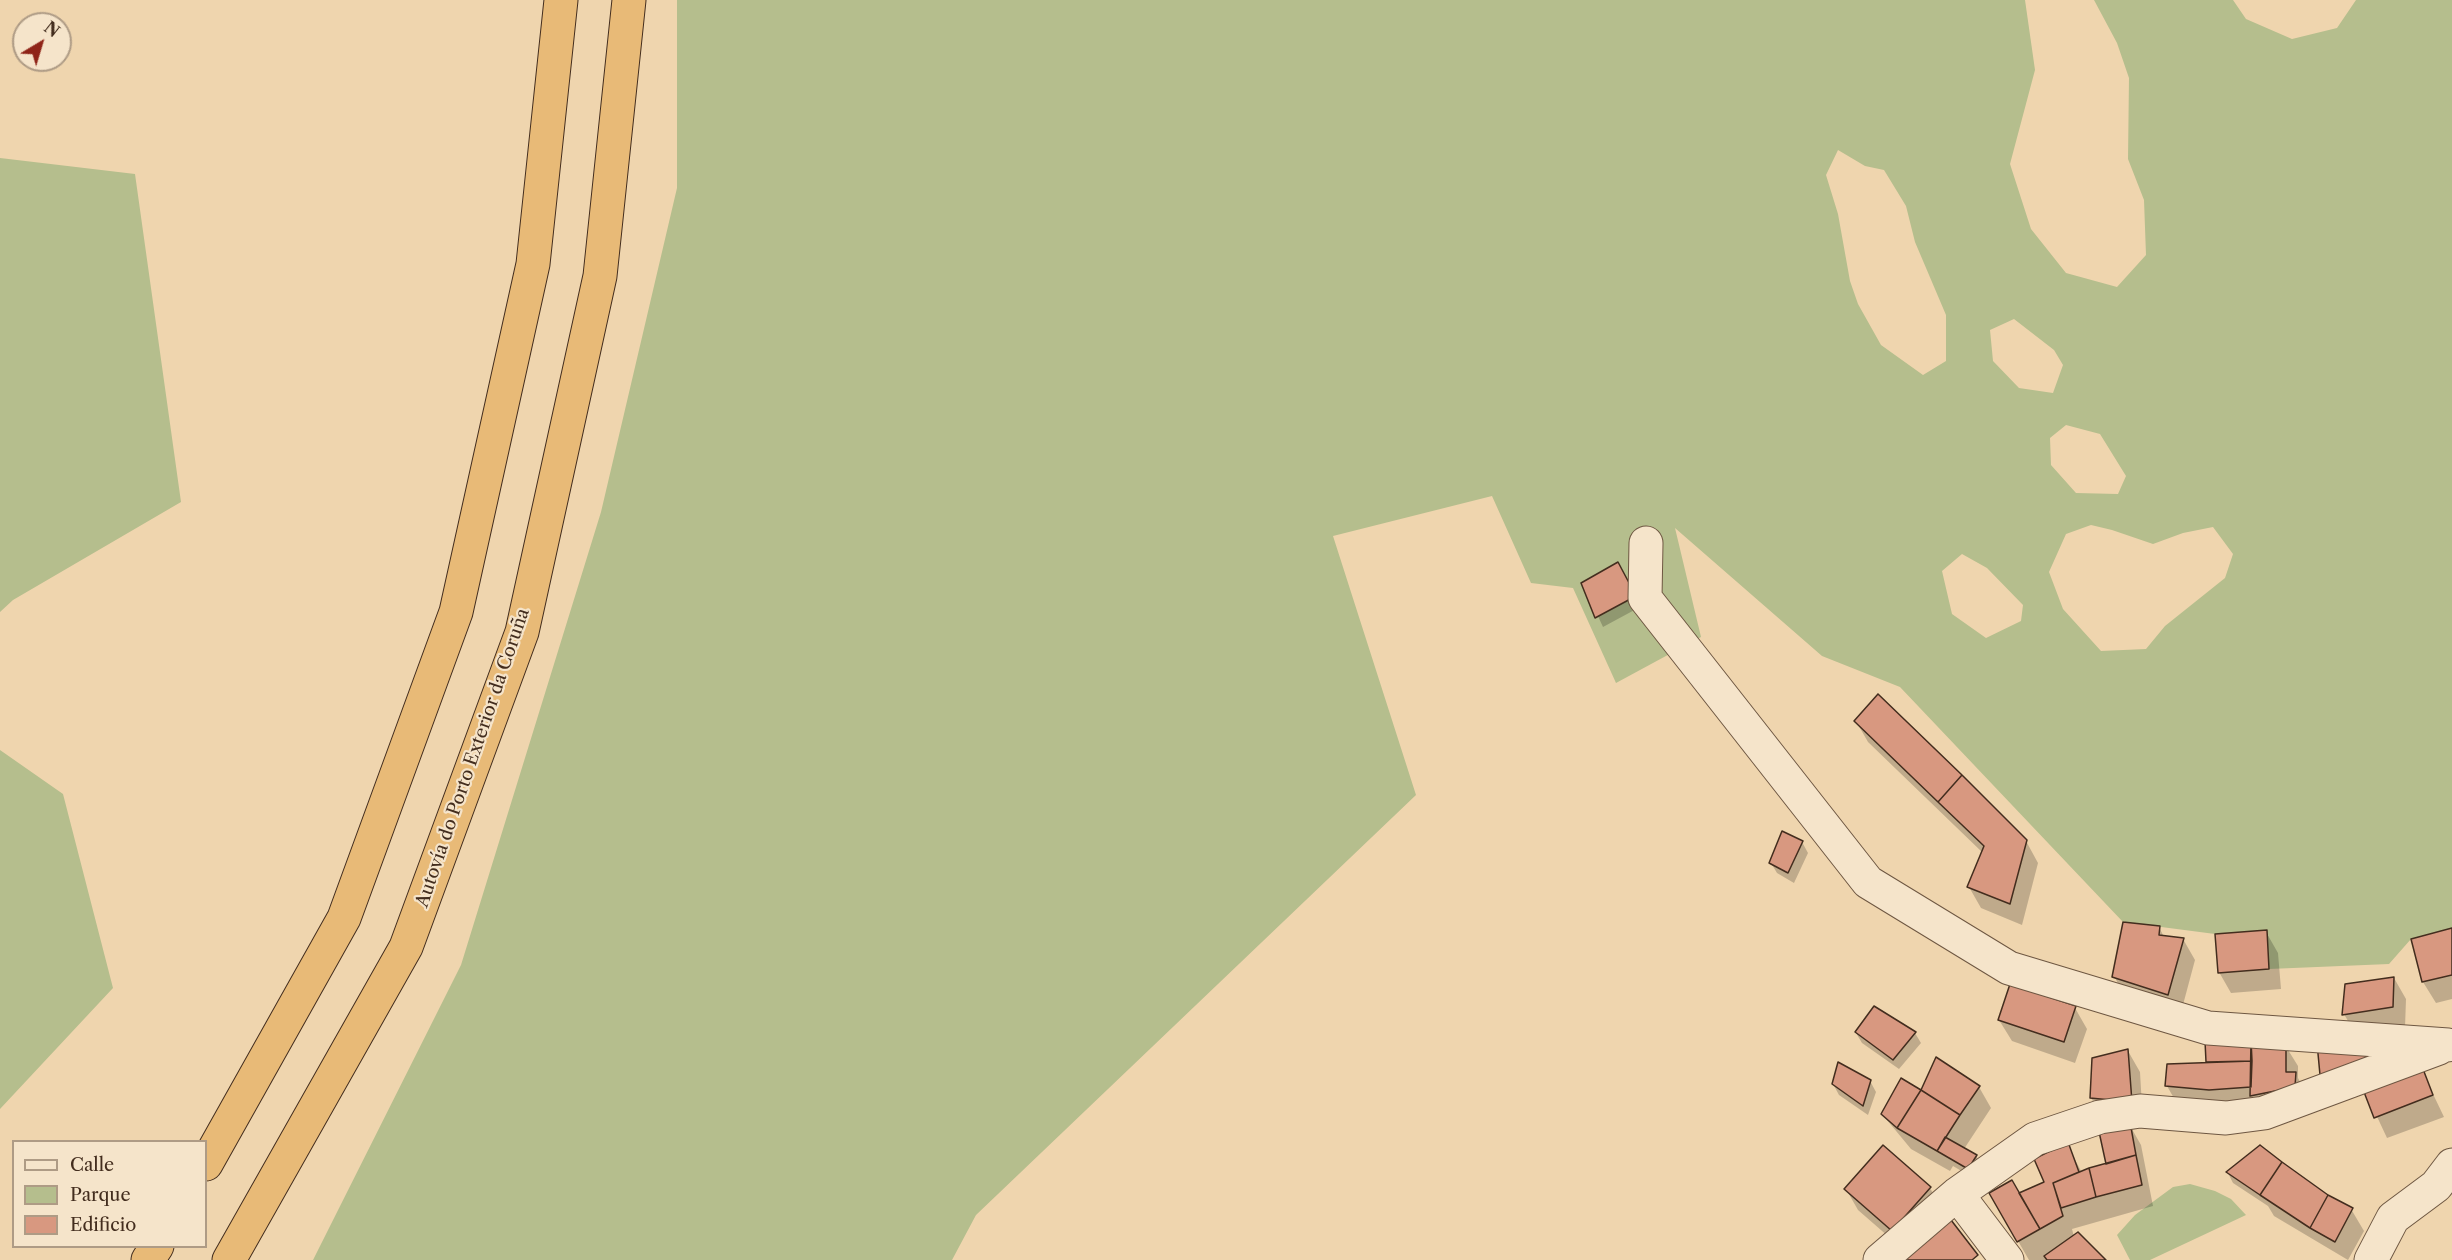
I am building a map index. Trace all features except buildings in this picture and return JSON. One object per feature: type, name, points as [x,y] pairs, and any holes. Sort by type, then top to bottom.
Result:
[{"type":"highway","points":[[207,1162],[344,918],[456,612],[533,264],[561,0]]},
{"type":"highway","name":"Autovía do Porto Exterior da Coruña","points":[[229,1260],[406,946],[522,632],[600,276],[629,0]]},
{"type":"street","points":[[1646,543],[1646,598],[1868,882],[2009,968],[2208,1028],[2450,1044]]},
{"type":"street","points":[[1880,1260],[1957,1194],[2035,1139],[2100,1117],[2140,1111],[2226,1118],[2264,1113],[2450,1044]]},
{"type":"street","points":[[2371,1260],[2393,1218],[2436,1186],[2452,1165]]},
{"type":"street","points":[[1957,1194],[2007,1260]]},
{"type":"green space","points":[[677,0],[2025,0],[2035,70],[2010,164],[2031,229],[2066,273],[2117,287],[2146,255],[2144,200],[2128,159],[2129,78],[2117,43],[2094,0],[2233,0],[2246,19],[2292,39],[2337,28],[2356,0],[2452,0],[2452,928],[2411,939],[2389,964],[2269,969],[2267,930],[2215,934],[2123,922],[1900,687],[1822,656],[1675,528],[1701,637],[1616,683],[1573,588],[1531,583],[1492,496],[1333,536],[1416,795],[976,1215],[952,1260],[313,1260],[461,965],[601,512],[677,188]],"holes":[[[1838,150],[1865,166],[1884,170],[1906,206],[1915,242],[1946,315],[1946,361],[1923,375],[1881,345],[1858,304],[1850,281],[1838,214],[1826,175]],[[2014,319],[2054,350],[2063,365],[2053,393],[2019,388],[1993,361],[1990,330]],[[2066,425],[2100,434],[2126,476],[2118,494],[2076,493],[2051,465],[2050,438]],[[2091,525],[2153,544],[2183,533],[2213,527],[2233,554],[2225,578],[2165,626],[2146,649],[2101,651],[2063,609],[2049,572],[2066,534]],[[1962,554],[1987,568],[2023,605],[2021,621],[1986,638],[1952,614],[1942,571]]]},
{"type":"green space","points":[[0,158],[135,174],[181,502],[13,600],[0,612]]},
{"type":"green space","points":[[0,750],[63,794],[113,988],[0,1109]]},
{"type":"green space","points":[[2190,1184],[2215,1191],[2231,1199],[2246,1215],[2150,1260],[2130,1260],[2117,1235],[2135,1215],[2173,1187]]}]
